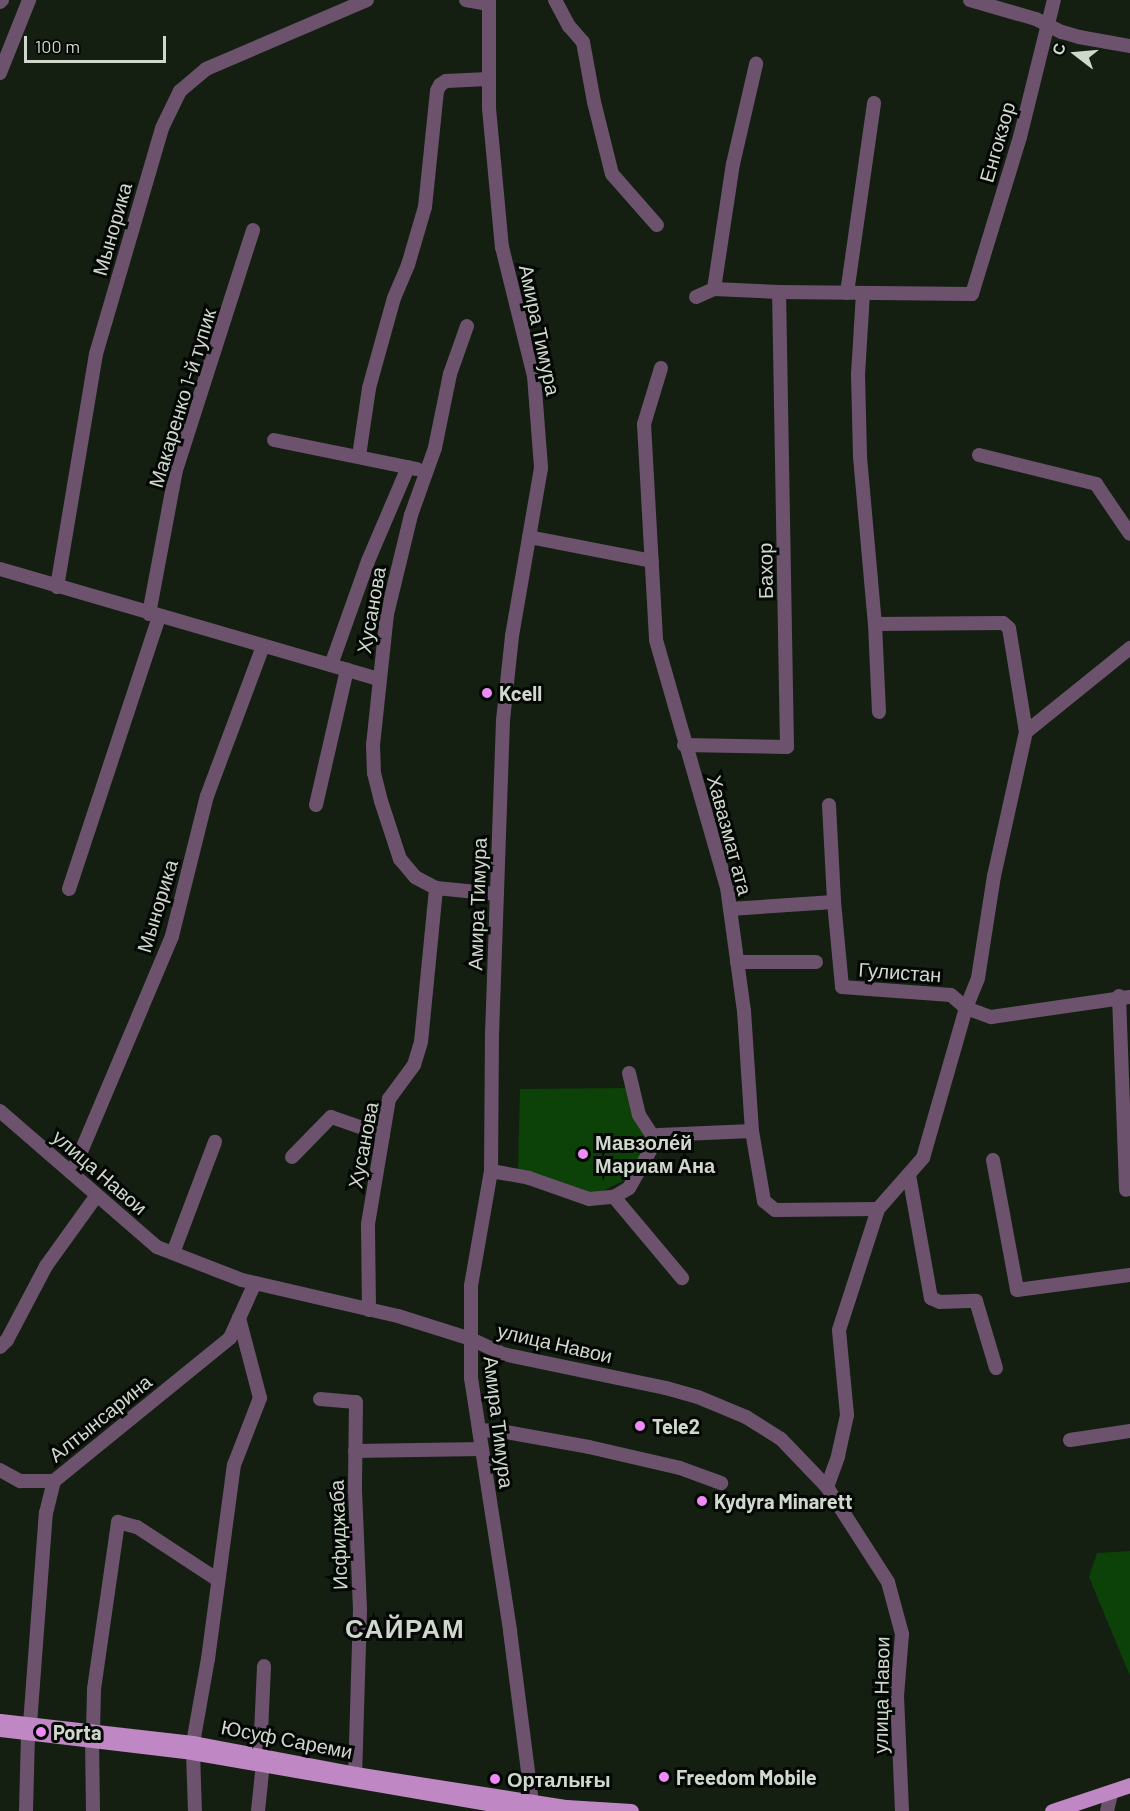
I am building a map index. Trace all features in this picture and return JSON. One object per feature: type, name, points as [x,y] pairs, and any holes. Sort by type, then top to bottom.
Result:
[{"type":"main road","name":"Юсуф Сареми","points":[[0,1721],[29,1728],[193,1747],[533,1806],[631,1811]]},
{"type":"main road","name":"Юсуф Сареми","points":[[0,1730],[29,1728]]},
{"type":"main road","name":"Юсуф Сареми","points":[[261,1759],[533,1806]]},
{"type":"main road","points":[[1052,1811],[1130,1785]]},
{"type":"street","points":[[0,73],[29,0]]},
{"type":"street","name":"Мынорика","points":[[57,587],[96,354],[162,128],[180,91],[206,69],[367,0]]},
{"type":"street","points":[[466,0],[489,2]]},
{"type":"street","points":[[555,0],[569,26],[583,42],[594,102],[612,174],[657,225]]},
{"type":"street","points":[[970,0],[1047,24],[1079,37],[1130,46]]},
{"type":"street","name":"Енгокзор","points":[[863,293],[972,294],[1020,137],[1054,0]]},
{"type":"street","name":"Амира Тимура","points":[[489,2],[489,108],[502,247],[534,376],[541,468],[512,636],[503,720],[492,1032],[491,1171],[471,1286],[471,1378],[533,1806]]},
{"type":"street","points":[[714,289],[733,164],[756,64]]},
{"type":"street","points":[[359,456],[369,388],[394,298],[408,265],[425,207],[437,91],[446,81],[488,79]]},
{"type":"street","points":[[847,293],[874,103]]},
{"type":"street","name":"Макаренко 1-й тупик","points":[[69,889],[154,615],[176,470],[253,230]]},
{"type":"street","points":[[696,297],[714,289],[863,293],[858,375],[860,457],[875,624],[879,712]]},
{"type":"street","name":"Бахор","points":[[684,745],[787,747],[779,292]]},
{"type":"street","name":"Хусанова","points":[[467,326],[450,374],[427,472],[411,515],[390,603],[379,679],[373,745],[374,773],[400,859],[415,877],[436,888],[497,894]]},
{"type":"street","name":"Хавазмат ата","points":[[661,368],[644,424],[656,640],[684,745],[727,887],[744,1011],[752,1131],[764,1201],[775,1210],[878,1209]]},
{"type":"street","points":[[274,440],[427,472]]},
{"type":"street","points":[[979,455],[1096,484],[1130,534]]},
{"type":"street","points":[[331,665],[368,561],[408,467]]},
{"type":"street","points":[[529,537],[652,561]]},
{"type":"street","points":[[0,569],[379,679]]},
{"type":"street","points":[[827,1487],[838,1456],[847,1416],[839,1330],[878,1209],[923,1158],[966,1008],[978,978],[994,876],[1026,732],[1009,628],[1003,623],[875,624]]},
{"type":"street","name":"Мынорика","points":[[72,1173],[172,936],[207,796],[263,646]]},
{"type":"street","points":[[1026,732],[1130,648]]},
{"type":"street","points":[[316,805],[347,670]]},
{"type":"street","name":"Гулистан","points":[[829,805],[834,902],[842,987],[951,995],[966,1008],[991,1017],[1125,996]]},
{"type":"street","name":"Хусанова","points":[[369,1310],[368,1224],[389,1099],[414,1065],[421,1042],[436,888]]},
{"type":"street","points":[[730,909],[834,902]]},
{"type":"street","points":[[737,962],[816,962]]},
{"type":"street","points":[[1125,996],[1126,1190]]},
{"type":"street","points":[[629,1073],[639,1115],[656,1141]]},
{"type":"street","name":"улица Навои","points":[[0,1110],[157,1247],[255,1283],[369,1310],[471,1339],[503,1354],[666,1388],[698,1397],[746,1417],[781,1439],[827,1487],[888,1582],[901,1625],[897,1696],[902,1811]]},
{"type":"street","points":[[292,1157],[331,1117],[383,1135]]},
{"type":"street","points":[[491,1171],[530,1178],[589,1199],[614,1197],[629,1188],[659,1135],[752,1131]]},
{"type":"street","points":[[173,1253],[215,1143]]},
{"type":"street","points":[[993,1161],[1017,1290],[1130,1275]]},
{"type":"street","points":[[909,1175],[931,1298],[940,1302],[976,1301],[996,1368]]},
{"type":"street","points":[[0,1347],[7,1340],[46,1266],[97,1195]]},
{"type":"street","points":[[614,1197],[682,1278]]},
{"type":"street","name":"Алтынсарина","points":[[26,1811],[29,1728],[46,1513],[54,1481],[230,1338],[255,1283]]},
{"type":"street","points":[[195,1811],[193,1747],[208,1659],[234,1465],[260,1398],[239,1318]]},
{"type":"street","name":"Исфиджаба","points":[[321,1399],[356,1402],[355,1451],[360,1610],[355,1774]]},
{"type":"street","points":[[478,1430],[522,1434],[589,1447],[680,1468],[721,1484]]},
{"type":"street","points":[[1070,1440],[1130,1431]]},
{"type":"street","points":[[355,1451],[482,1449]]},
{"type":"street","points":[[0,1470],[20,1481],[54,1481]]},
{"type":"street","points":[[93,1811],[94,1689],[118,1522],[136,1527],[218,1580]]},
{"type":"street","points":[[258,1811],[264,1666]]},
{"type":"street","points":[[1107,1811],[1111,1793]]},
{"type":"green space","points":[[627,1088],[648,1143],[627,1179],[594,1195],[518,1171],[520,1089]]},
{"type":"green space","points":[[1130,1551],[1130,1676],[1089,1577],[1097,1553]]},
{"type":"place","name":"Kcell","points":[[487,693]]},
{"type":"place","name":"Мавзоле́й Мариам Ана","points":[[583,1154]]},
{"type":"place","name":"Tele2","points":[[640,1426]]},
{"type":"place","name":"Kydyra Minarett","points":[[702,1501]]},
{"type":"place","name":"Porta","points":[[41,1732]]},
{"type":"place","name":"Freedom Mobile","points":[[664,1777]]},
{"type":"place","name":"Орталығы","points":[[495,1779]]},
{"type":"district","name":"САЙРАМ","points":[[405,1628]]}]
